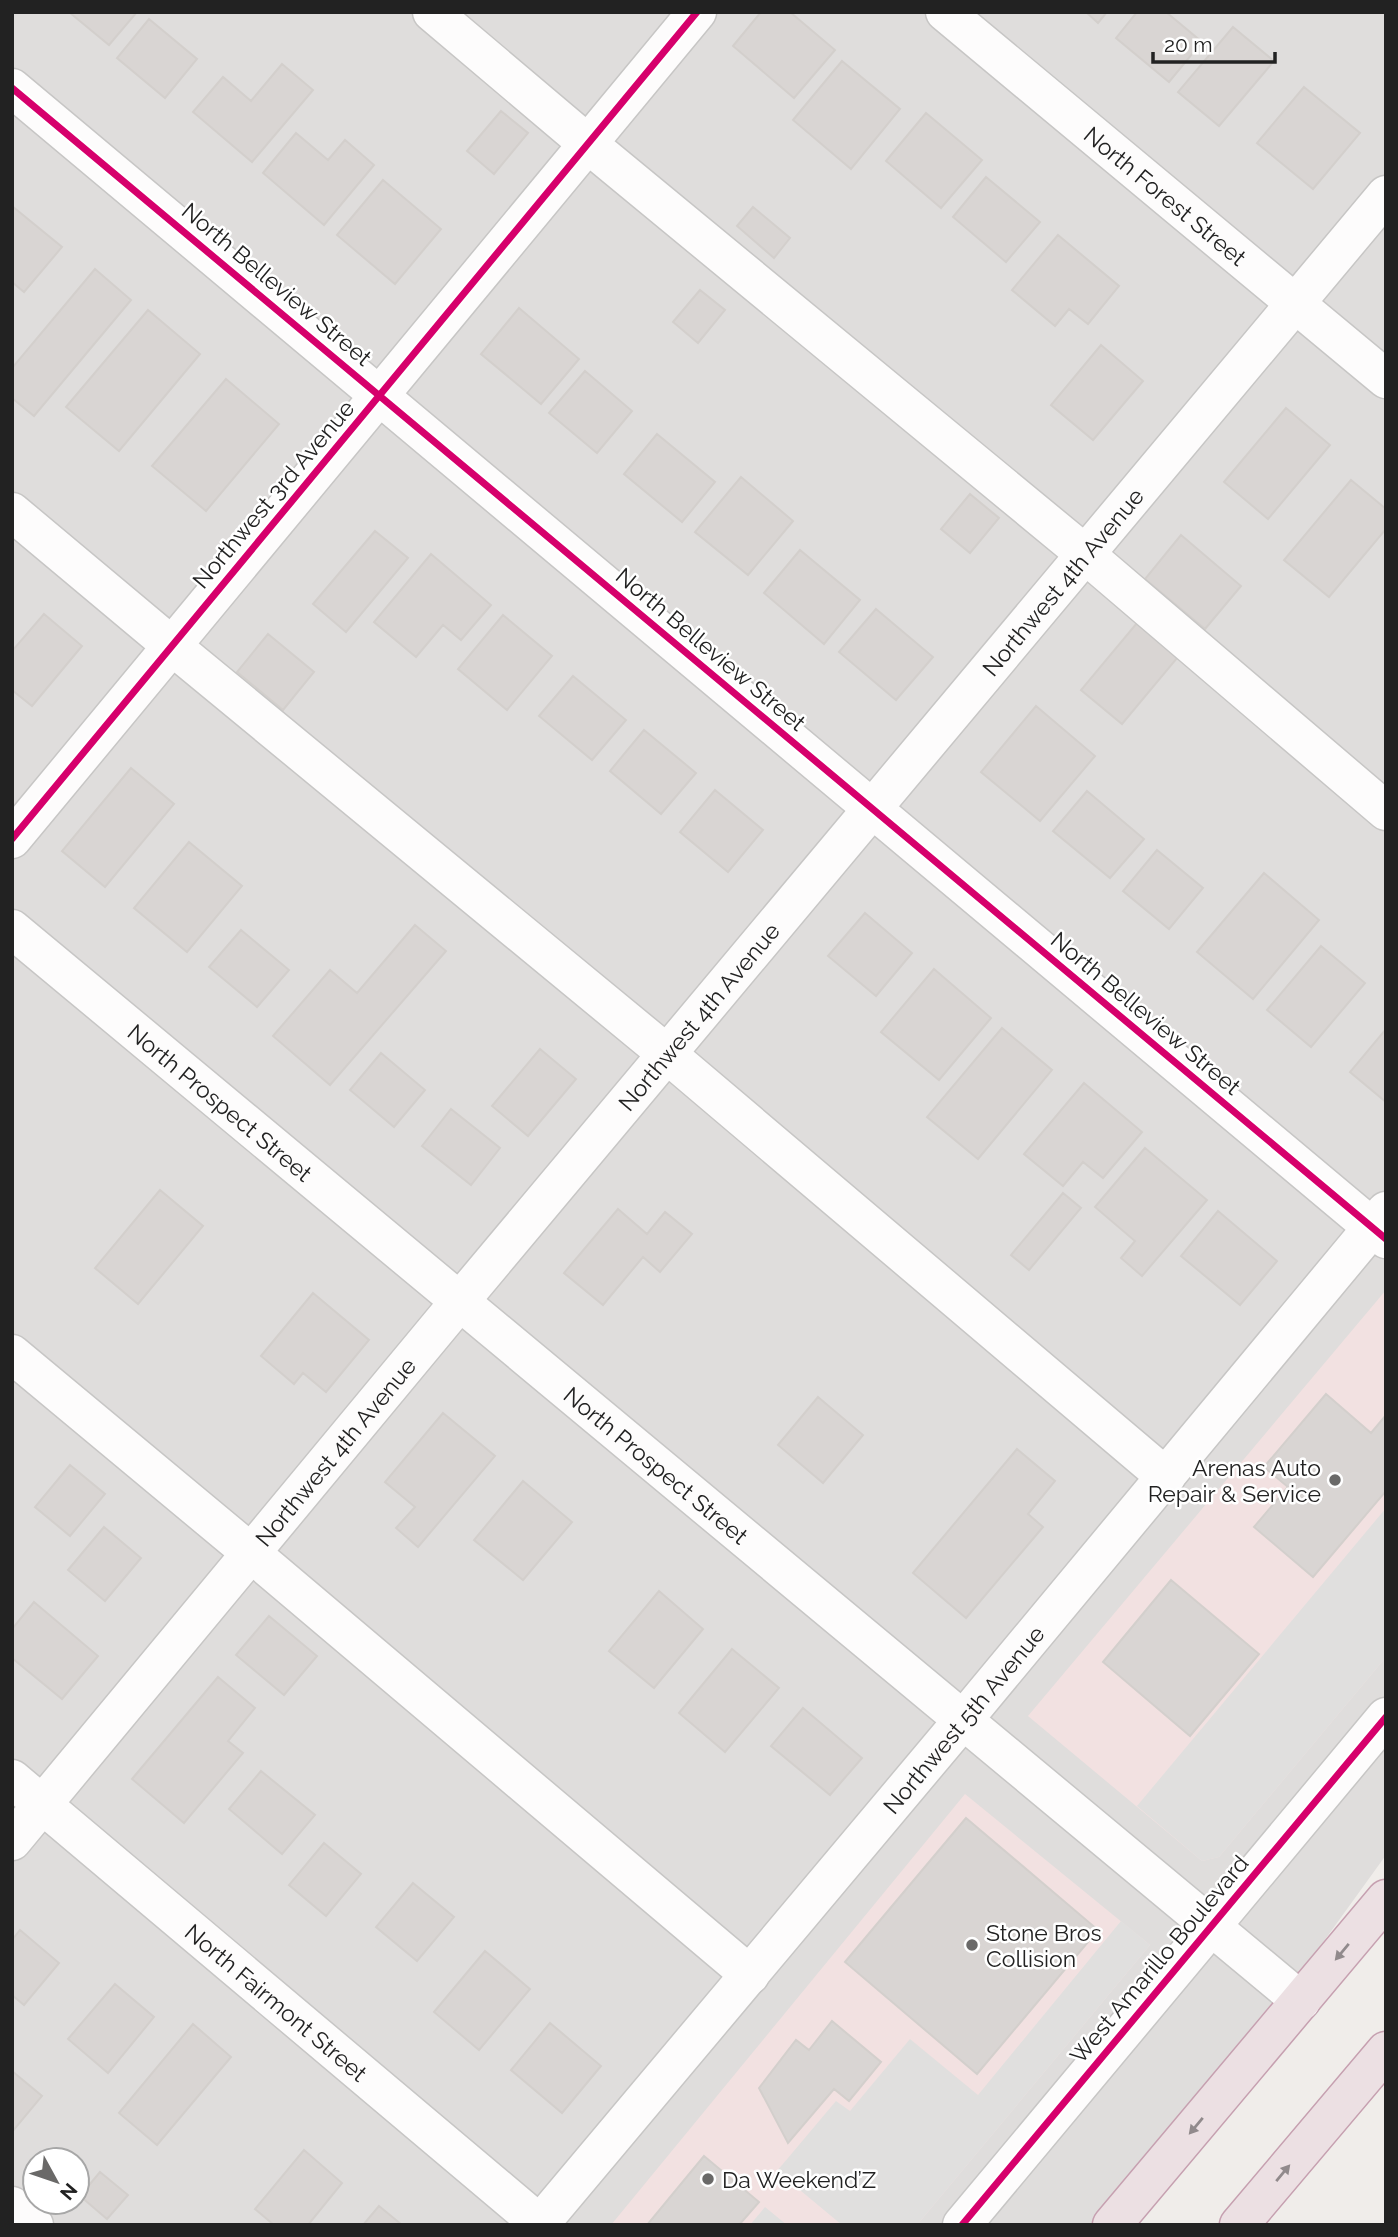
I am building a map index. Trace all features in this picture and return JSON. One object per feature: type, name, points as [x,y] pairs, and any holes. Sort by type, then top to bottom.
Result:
[{"type":"highway","points":[[1112,2225],[1386,1899]]},
{"type":"highway","points":[[1239,2225],[1386,2051]]},
{"type":"street","points":[[432,12],[1085,554],[1386,811]]},
{"type":"street","name":"Northwest 3rd Avenue","points":[[12,839],[697,12]]},
{"type":"street","name":"North Forest Street","points":[[945,12],[1386,379]]},
{"type":"street","name":"North Belleview Street","points":[[12,88],[872,809],[1381,1226]]},
{"type":"street","name":"Northwest 4th Avenue","points":[[12,1841],[460,1301],[1386,195]]},
{"type":"street","points":[[12,512],[667,1054],[1166,1477]]},
{"type":"street","name":"North Prospect Street","points":[[12,929],[1301,2001]]},
{"type":"street","name":"Northwest 5th Avenue","points":[[540,2224],[1166,1477],[1381,1226]]},
{"type":"street","points":[[12,1354],[750,1975]]},
{"type":"street","name":"West Amarillo Boulevard","points":[[962,2225],[1386,1717]]},
{"type":"street","name":"North Fairmont Street","points":[[12,1779],[540,2224]]},
{"type":"street","points":[[12,2206],[34,2225]]},
{"type":"shaded area","points":[[12,12],[1386,12],[1386,1855],[1119,2225],[12,2225]]},
{"type":"shaded area","points":[[1386,1290],[1386,1657],[1219,1857],[1202,1861],[1028,1716]]},
{"type":"shaded area","points":[[1386,1508],[1386,1657],[1219,1857],[1202,1861],[1137,1806]]},
{"type":"shaded area","points":[[965,1794],[1150,1945],[917,2225],[611,2225]]},
{"type":"shaded area","points":[[1121,1921],[1150,1945],[917,2225],[842,2225],[777,2171],[836,2101],[850,2111],[910,2039],[978,2095]]},
{"type":"shaded area","points":[[765,2207],[787,2225],[750,2225]]},
{"type":"building","points":[[69,12],[137,12],[109,45]]},
{"type":"building","points":[[761,12],[790,12],[835,50],[794,98],[733,46]]},
{"type":"building","points":[[1086,12],[1107,12],[1098,23]]},
{"type":"building","points":[[1137,12],[1166,12],[1202,42],[1169,82],[1116,38]]},
{"type":"building","points":[[149,19],[197,59],[165,98],[117,58]]},
{"type":"building","points":[[1233,27],[1274,61],[1219,126],[1178,92]]},
{"type":"building","points":[[842,61],[900,109],[851,169],[793,120]]},
{"type":"building","points":[[282,64],[313,90],[252,162],[193,112],[223,77],[251,101]]},
{"type":"building","points":[[1304,87],[1360,133],[1313,189],[1257,143]]},
{"type":"building","points":[[501,111],[528,133],[494,174],[467,151]]},
{"type":"building","points":[[926,113],[982,160],[941,208],[886,161]]},
{"type":"building","points":[[296,133],[328,160],[345,140],[374,165],[324,225],[263,173]]},
{"type":"building","points":[[986,177],[1040,222],[1006,262],[953,217]]},
{"type":"building","points":[[383,180],[441,229],[395,284],[337,235]]},
{"type":"building","points":[[12,206],[62,247],[24,292],[12,282]]},
{"type":"building","points":[[753,207],[790,238],[774,258],[737,226]]},
{"type":"building","points":[[1058,235],[1119,286],[1088,324],[1069,309],[1055,326],[1012,290]]},
{"type":"building","points":[[95,269],[131,300],[34,416],[12,398],[12,368]]},
{"type":"building","points":[[700,290],[725,310],[698,343],[673,322]]},
{"type":"building","points":[[519,308],[579,359],[541,404],[481,354]]},
{"type":"building","points":[[148,310],[200,354],[119,451],[66,407]]},
{"type":"building","points":[[1101,345],[1143,381],[1093,440],[1051,405]]},
{"type":"building","points":[[585,371],[632,411],[597,453],[549,413]]},
{"type":"building","points":[[226,379],[279,424],[206,511],[152,466]]},
{"type":"building","points":[[1286,408],[1330,445],[1268,519],[1224,482]]},
{"type":"building","points":[[657,434],[715,482],[682,522],[624,474]]},
{"type":"building","points":[[741,477],[793,521],[748,575],[695,532]]},
{"type":"building","points":[[1351,480],[1386,509],[1386,529],[1329,597],[1284,560]]},
{"type":"building","points":[[970,494],[999,518],[970,553],[941,529]]},
{"type":"building","points":[[375,531],[408,558],[346,632],[313,604]]},
{"type":"building","points":[[1181,535],[1241,586],[1205,629],[1145,579]]},
{"type":"building","points":[[800,550],[860,600],[824,644],[764,593]]},
{"type":"building","points":[[431,554],[491,605],[461,640],[443,625],[416,657],[374,622]]},
{"type":"building","points":[[876,609],[933,657],[896,700],[839,652]]},
{"type":"building","points":[[44,614],[82,646],[32,706],[12,690],[12,651]]},
{"type":"building","points":[[503,615],[552,656],[507,710],[458,669]]},
{"type":"building","points":[[1137,623],[1178,657],[1122,724],[1081,690]]},
{"type":"building","points":[[268,634],[314,672],[283,710],[237,672]]},
{"type":"building","points":[[573,676],[626,720],[592,760],[539,716]]},
{"type":"building","points":[[1036,706],[1095,756],[1040,821],[981,772]]},
{"type":"building","points":[[644,730],[696,773],[661,814],[610,771]]},
{"type":"building","points":[[131,768],[174,804],[105,887],[62,851]]},
{"type":"building","points":[[715,790],[763,830],[728,872],[680,832]]},
{"type":"building","points":[[1087,791],[1144,839],[1110,878],[1053,831]]},
{"type":"building","points":[[189,842],[242,886],[187,952],[134,908]]},
{"type":"building","points":[[1157,850],[1203,888],[1169,929],[1123,891]]},
{"type":"building","points":[[1264,873],[1319,920],[1253,999],[1197,952]]},
{"type":"building","points":[[865,913],[912,953],[876,996],[828,956]]},
{"type":"building","points":[[415,925],[446,951],[330,1085],[273,1036],[330,970],[357,993]]},
{"type":"building","points":[[241,930],[289,970],[257,1007],[209,967]]},
{"type":"building","points":[[1321,946],[1365,983],[1311,1047],[1267,1010]]},
{"type":"building","points":[[934,969],[991,1018],[939,1080],[881,1032]]},
{"type":"building","points":[[1002,1028],[1052,1070],[978,1159],[927,1117]]},
{"type":"building","points":[[1386,1029],[1386,1102],[1350,1072]]},
{"type":"building","points":[[540,1049],[576,1079],[528,1136],[492,1106]]},
{"type":"building","points":[[381,1053],[425,1090],[394,1127],[350,1090]]},
{"type":"building","points":[[1084,1083],[1142,1132],[1103,1178],[1083,1162],[1063,1186],[1024,1154]]},
{"type":"building","points":[[451,1109],[500,1148],[471,1185],[422,1146]]},
{"type":"building","points":[[1145,1148],[1207,1200],[1142,1276],[1121,1258],[1135,1241],[1095,1207]]},
{"type":"building","points":[[160,1190],[203,1226],[138,1304],[95,1268]]},
{"type":"building","points":[[1063,1193],[1081,1208],[1029,1270],[1011,1255]]},
{"type":"building","points":[[618,1209],[647,1234],[665,1212],[692,1234],[660,1272],[643,1257],[603,1305],[564,1273]]},
{"type":"building","points":[[1218,1211],[1277,1261],[1240,1305],[1181,1256]]},
{"type":"building","points":[[313,1293],[369,1340],[326,1392],[303,1373],[294,1384],[261,1356]]},
{"type":"building","points":[[1326,1394],[1371,1433],[1386,1415],[1386,1491],[1313,1577],[1254,1527],[1288,1487],[1264,1467]]},
{"type":"building","points":[[818,1397],[863,1435],[823,1483],[778,1445]]},
{"type":"building","points":[[443,1413],[495,1456],[418,1547],[396,1528],[415,1507],[385,1482]]},
{"type":"building","points":[[1017,1449],[1055,1481],[1028,1514],[1043,1527],[966,1618],[913,1573]]},
{"type":"building","points":[[70,1465],[105,1494],[70,1536],[35,1507]]},
{"type":"building","points":[[523,1481],[572,1522],[523,1580],[474,1540]]},
{"type":"building","points":[[104,1527],[141,1558],[105,1601],[68,1570]]},
{"type":"building","points":[[1171,1580],[1259,1654],[1190,1736],[1103,1662]]},
{"type":"building","points":[[659,1591],[703,1629],[654,1688],[609,1651]]},
{"type":"building","points":[[34,1602],[98,1656],[62,1699],[12,1658],[12,1629]]},
{"type":"building","points":[[269,1616],[317,1656],[284,1695],[236,1655]]},
{"type":"building","points":[[732,1649],[779,1688],[725,1752],[679,1713]]},
{"type":"building","points":[[218,1677],[255,1708],[228,1741],[243,1753],[184,1823],[132,1779]]},
{"type":"building","points":[[803,1708],[862,1758],[830,1795],[771,1746]]},
{"type":"building","points":[[261,1771],[315,1815],[282,1854],[229,1809]]},
{"type":"building","points":[[966,1818],[1098,1930],[977,2074],[845,1962]]},
{"type":"building","points":[[324,1843],[361,1874],[326,1916],[289,1885]]},
{"type":"building","points":[[413,1883],[454,1917],[417,1961],[376,1927]]},
{"type":"building","points":[[20,1930],[59,1963],[24,2005],[12,1995],[12,1940]]},
{"type":"building","points":[[485,1951],[530,1989],[479,2050],[434,2012]]},
{"type":"building","points":[[115,1984],[154,2017],[108,2073],[68,2039]]},
{"type":"building","points":[[832,2021],[881,2062],[849,2101],[834,2089],[788,2143],[759,2088],[796,2040],[809,2050]]},
{"type":"building","points":[[550,2023],[601,2066],[562,2113],[511,2070]]},
{"type":"building","points":[[193,2024],[231,2057],[157,2145],[119,2113]]},
{"type":"building","points":[[12,2071],[42,2096],[12,2132]]},
{"type":"building","points":[[304,2150],[342,2183],[308,2225],[274,2225],[255,2209]]},
{"type":"building","name":"Da Weekend’Z","points":[[704,2156],[759,2202],[739,2225],[647,2225]]},
{"type":"building","points":[[100,2172],[128,2195],[107,2219],[91,2205],[91,2183]]},
{"type":"building","points":[[379,2206],[402,2225],[363,2225]]},
{"type":"cycle path","points":[[12,839],[697,12]]},
{"type":"cycle path","points":[[12,88],[1386,1239]]},
{"type":"cycle path","points":[[962,2225],[1386,1717]]},
{"type":"place","name":"Arenas Auto Repair & Service","points":[[1335,1480]]},
{"type":"place","name":"Stone Bros Collision","points":[[972,1945]]},
{"type":"place","name":"Da Weekend’Z","points":[[708,2179]]}]
